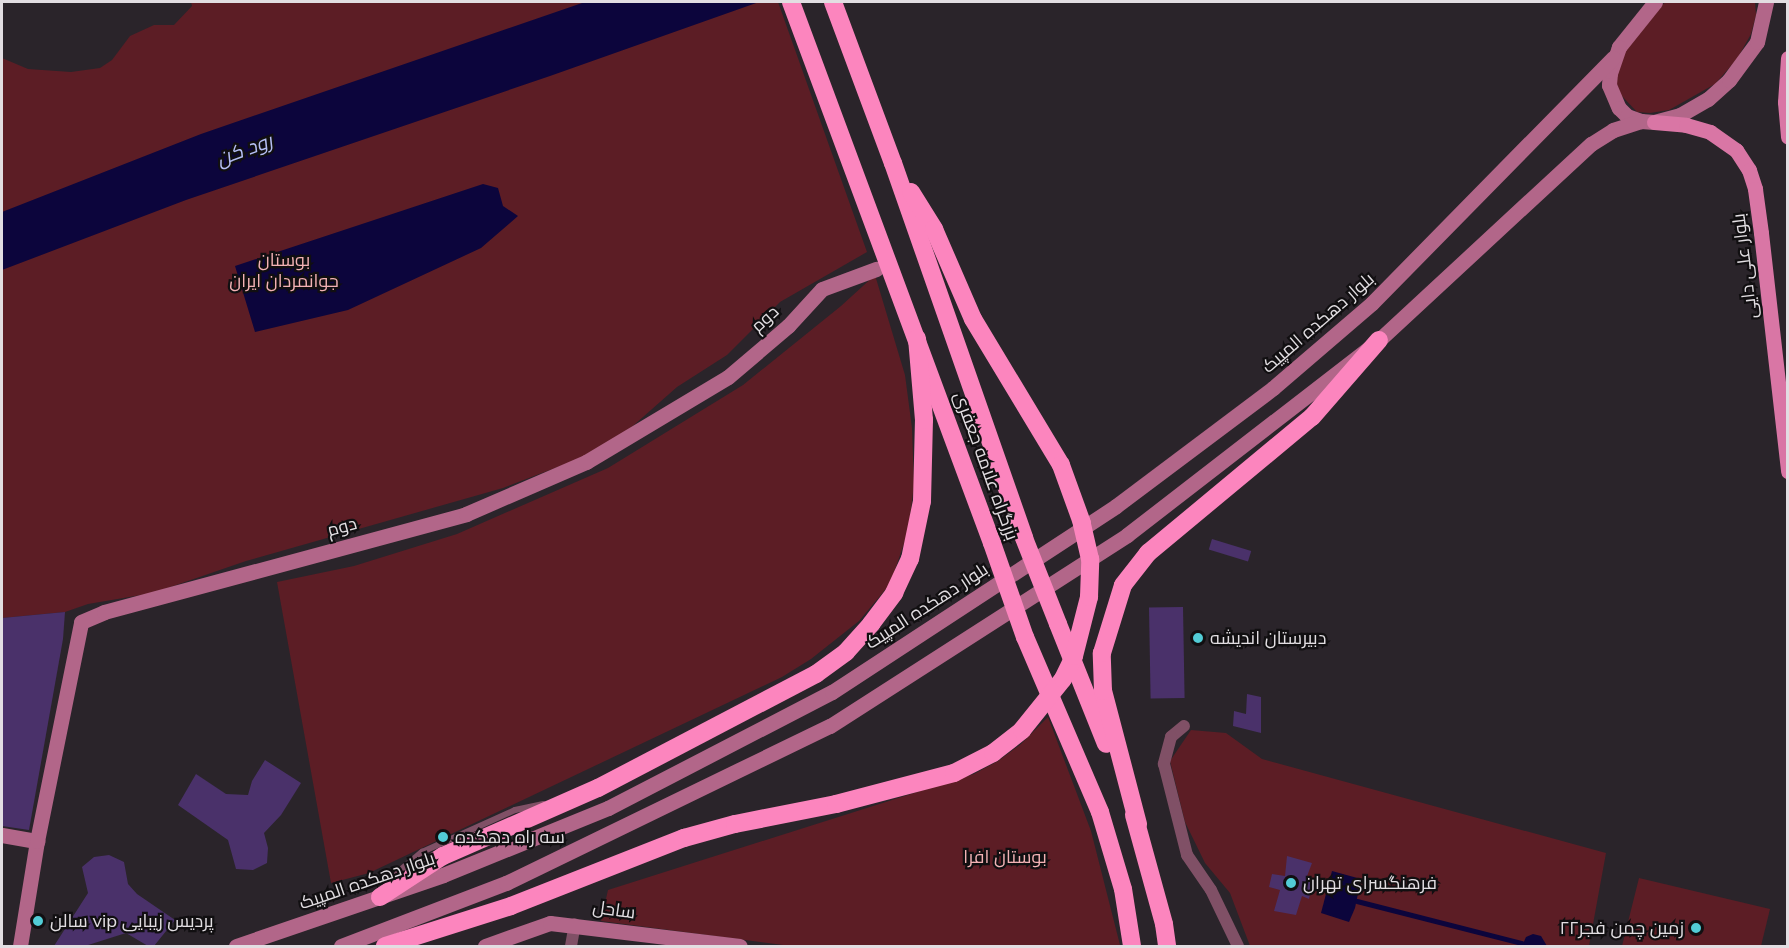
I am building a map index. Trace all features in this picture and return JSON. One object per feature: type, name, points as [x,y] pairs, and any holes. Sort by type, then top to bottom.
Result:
[{"type":"highway","name":"بزرگراه علامه جعفری","points":[[791,2],[992,543],[1025,638],[1100,812],[1123,889],[1132,946]]},
{"type":"highway","name":"بزرگراه علامه جعفری","points":[[833,2],[893,163],[1024,538],[1138,824],[1167,946]]},
{"type":"highway","points":[[385,946],[511,906],[684,838],[735,824],[836,804],[954,773],[993,753],[1022,730],[1064,679],[1074,656],[1089,597],[1090,559],[1082,523],[1061,465],[973,319],[934,229],[893,163]]},
{"type":"highway","points":[[382,896],[443,856],[598,788],[816,674],[846,652],[894,593],[910,559],[922,501],[924,420],[916,338]]},
{"type":"highway","points":[[1138,824],[1103,692],[1102,653],[1123,585],[1148,553],[1312,417],[1379,340]]},
{"type":"main road","points":[[1647,122],[1627,116],[1609,85],[1613,58],[1629,32],[1655,2]]},
{"type":"main road","points":[[341,946],[507,883],[830,726],[1127,536],[1379,340],[1591,144],[1613,130],[1694,108],[1729,80],[1757,42],[1766,2]]},
{"type":"main road","name":"بلوار دهکده المپیک","points":[[236,946],[443,875],[608,808],[832,692],[1116,506],[1273,388],[1372,303],[1613,58]]},
{"type":"main road","points":[[1788,58],[1785,102],[1788,136]]},
{"type":"main road","name":"بلوار علی دایی","points":[[1647,122],[1686,125],[1710,132],[1736,150],[1749,170],[1755,189],[1761,233],[1788,471]]},
{"type":"main road","name":"دوم","points":[[20,946],[37,841],[81,622],[104,612],[466,514],[586,462],[728,377],[788,326],[822,289],[876,268]]},
{"type":"main road","points":[[2,835],[37,841]]},
{"type":"main road","name":"ساحل","points":[[485,946],[550,923],[575,924],[709,944],[740,946]]},
{"type":"street","points":[[1184,726],[1172,737],[1164,764],[1187,855],[1211,890],[1238,946]]},
{"type":"street","points":[[571,946],[575,924]]},
{"type":"green space","name":"بوستان جوانمردان ایران","points":[[191,2],[778,2],[867,252],[780,302],[727,355],[677,387],[626,432],[576,460],[503,488],[246,561],[153,593],[88,604],[65,612],[2,618],[2,58],[28,69],[71,72],[100,68],[112,60],[130,36],[154,25],[174,25],[192,6]]},
{"type":"green space","points":[[1666,2],[1755,2],[1756,15],[1751,34],[1737,59],[1715,84],[1669,110],[1650,113],[1637,112],[1621,95],[1616,82],[1618,69],[1623,54],[1655,10]]},
{"type":"green space","points":[[875,275],[905,375],[912,428],[914,485],[908,532],[890,584],[859,621],[811,659],[782,677],[369,873],[331,883],[277,582],[354,566],[457,534],[608,468],[743,385],[841,306]]},
{"type":"green space","name":"بوستان افرا","points":[[1048,717],[1091,831],[1120,945],[791,946],[601,921],[608,890],[974,774],[998,761],[1021,744]]},
{"type":"green space","points":[[1191,730],[1226,733],[1262,759],[1606,853],[1589,946],[1250,946],[1230,893],[1205,863],[1185,822],[1170,761]]},
{"type":"green space","name":"زمین چمن فجر۲۲","points":[[1639,878],[1770,909],[1761,946],[1622,946]]},
{"type":"water","name":"رود کن","points":[[585,2],[759,2],[186,200],[2,270],[2,212],[201,134]]},
{"type":"water","points":[[483,184],[498,188],[503,206],[518,216],[481,248],[348,310],[255,332],[235,266]]},
{"type":"water","points":[[1332,871],[1361,879],[1355,908],[1349,922],[1321,913]]},
{"type":"water","points":[[1533,934],[1541,936],[1547,946],[1522,946],[1526,937]]},
{"type":"building","points":[[1212,539],[1251,551],[1248,562],[1209,550]]},
{"type":"building","points":[[1183,607],[1185,698],[1151,699],[1149,608]]},
{"type":"building","points":[[65,612],[63,639],[29,830],[2,826],[2,618]]},
{"type":"building","points":[[1247,694],[1261,697],[1261,733],[1233,726],[1234,711],[1246,714]]},
{"type":"building","points":[[265,760],[301,783],[281,815],[264,833],[268,848],[267,863],[253,870],[236,869],[228,840],[178,805],[196,774],[226,794],[248,795],[252,781]]},
{"type":"building","points":[[109,855],[124,862],[128,884],[137,894],[175,920],[154,946],[148,946],[126,933],[85,946],[54,946],[88,893],[82,867],[94,857]]},
{"type":"building","name":"فرهنگسرای تهران","points":[[1287,856],[1312,863],[1306,879],[1313,880],[1309,899],[1302,896],[1296,915],[1274,911],[1280,890],[1269,887],[1272,874],[1285,876]]},
{"type":"waterway","points":[[1357,901],[1522,943]]},
{"type":"place","name":"دبیرستان اندیشه","points":[[1198,638]]},
{"type":"place","name":"سه راه دهکده","points":[[443,837]]},
{"type":"place","name":"فرهنگسرای تهران","points":[[1291,883]]},
{"type":"place","name":"سالن vip پردیس زیبایی","points":[[38,921]]},
{"type":"place","name":"زمین چمن فجر۲۲","points":[[1696,928]]}]
